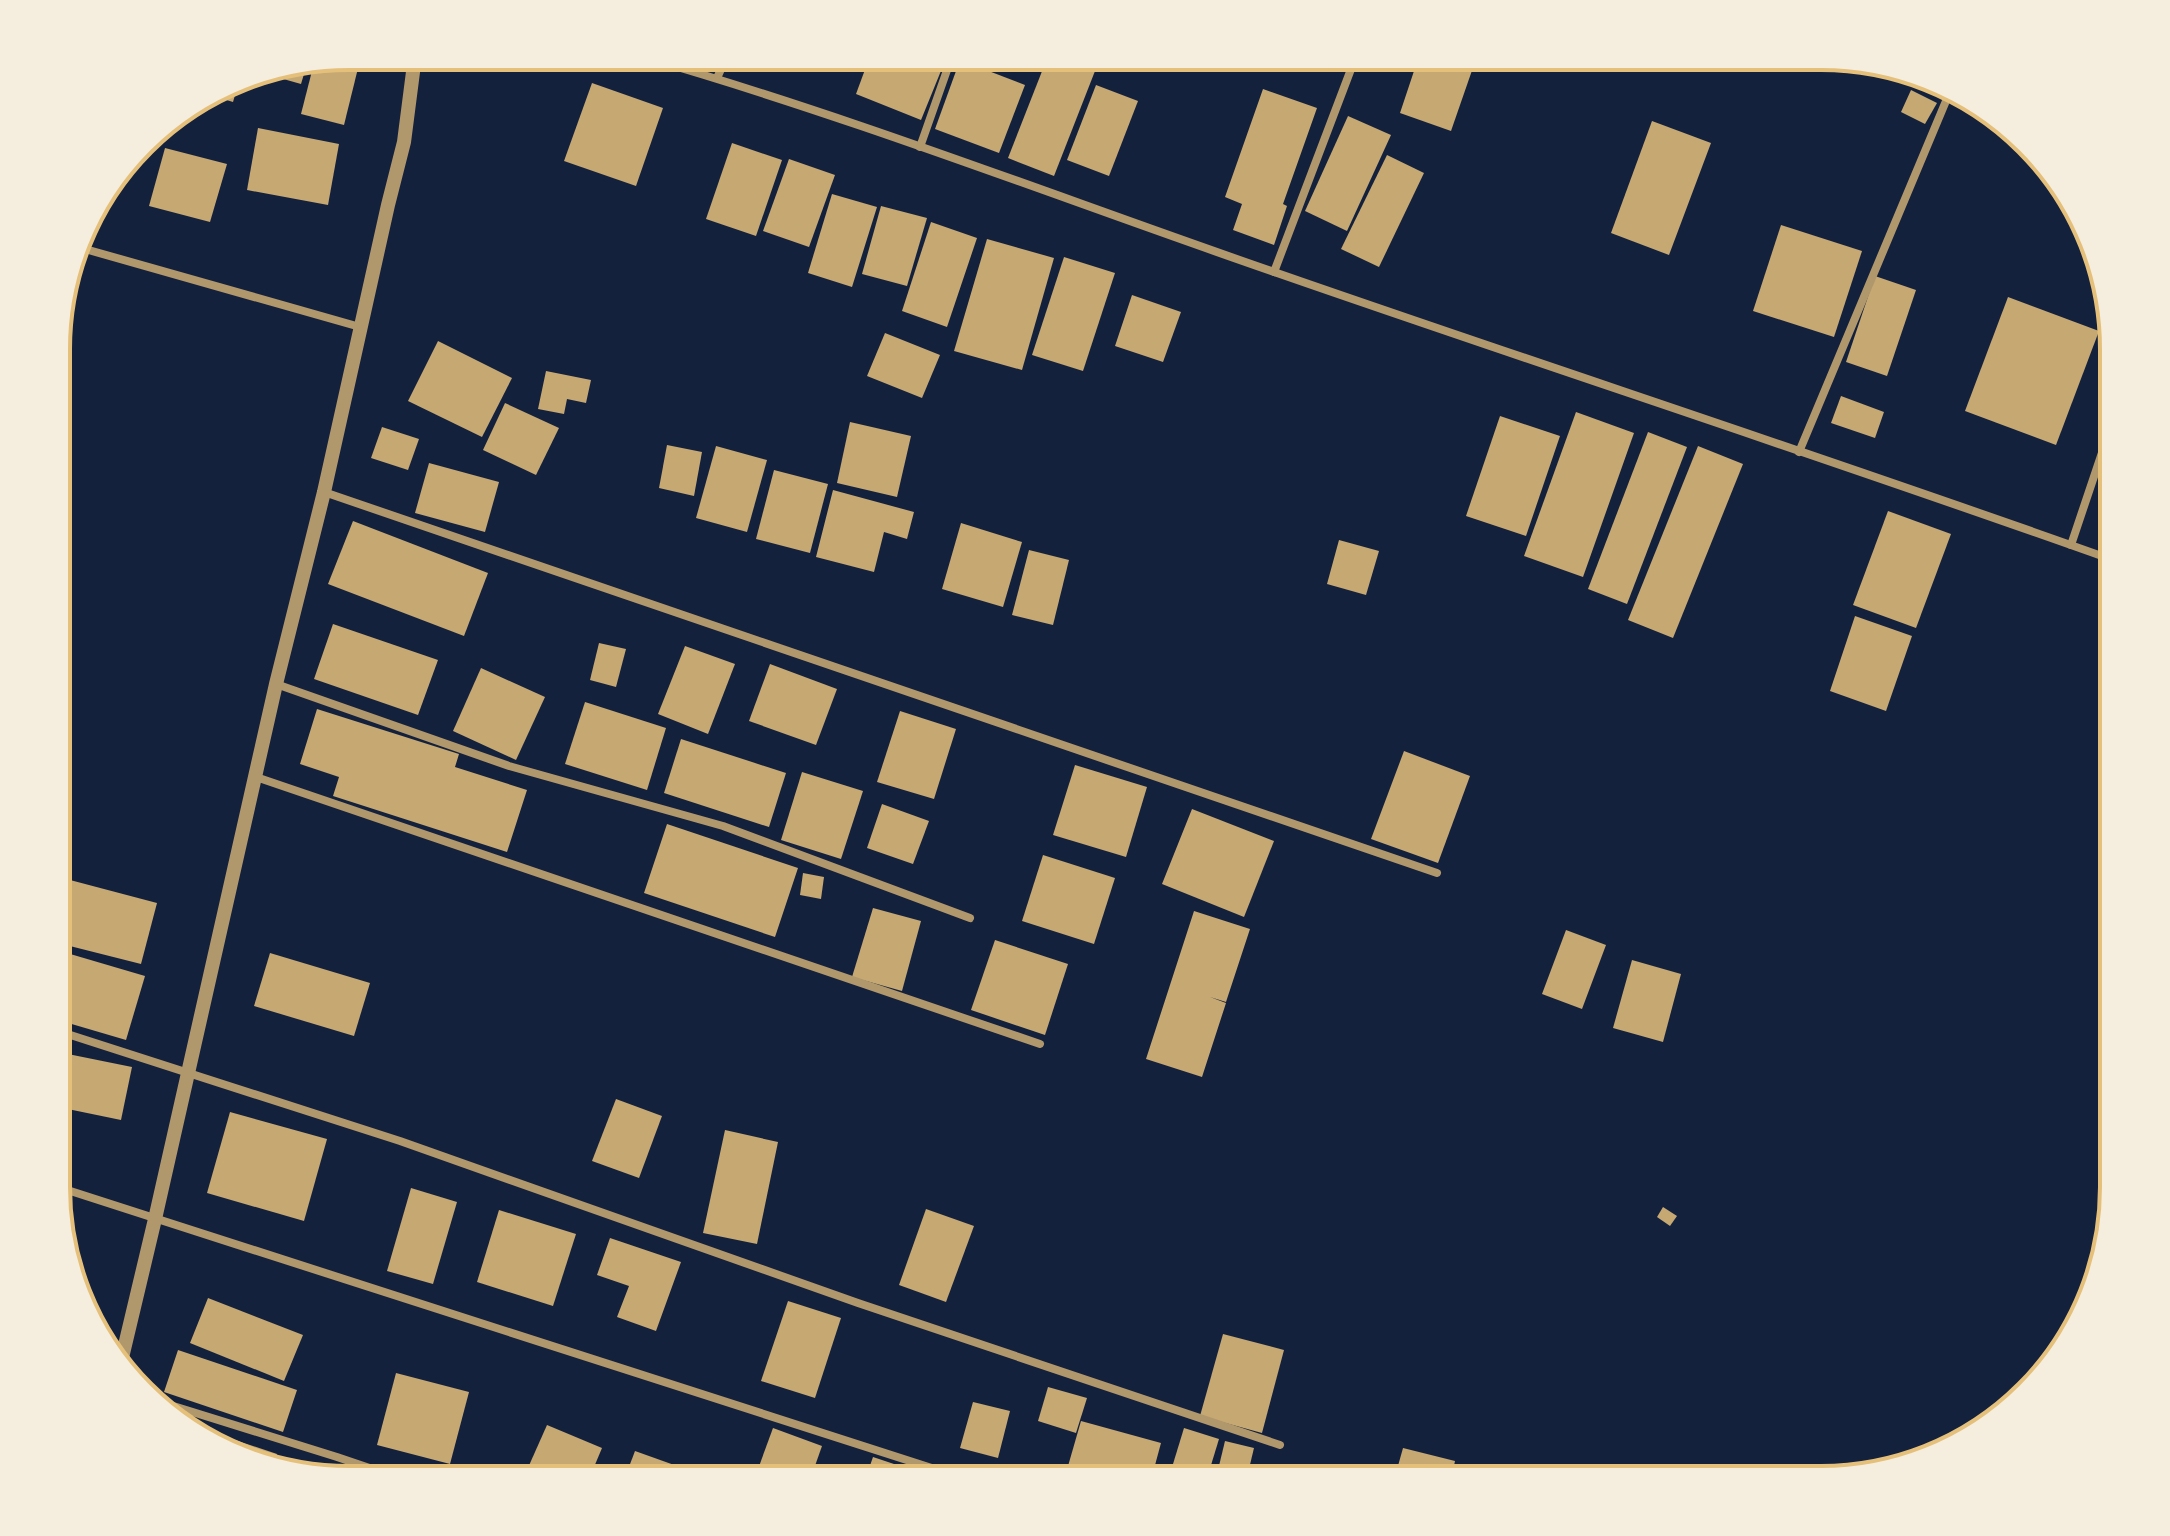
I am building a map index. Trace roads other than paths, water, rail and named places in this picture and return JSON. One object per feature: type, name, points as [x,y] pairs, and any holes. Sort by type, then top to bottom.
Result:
[{"type":"street","points":[[124,1351],[404,142],[413,71]]},
{"type":"street","points":[[692,71],[2099,555]]},
{"type":"street","points":[[717,78],[720,71]]},
{"type":"street","points":[[920,147],[947,71]]},
{"type":"street","points":[[1274,272],[1350,71]]},
{"type":"street","points":[[1799,452],[1946,100]]},
{"type":"street","points":[[89,250],[360,327]]},
{"type":"street","points":[[2071,545],[2099,462]]},
{"type":"street","points":[[324,492],[1437,873]]},
{"type":"street","points":[[276,684],[509,766],[723,826],[970,918]]},
{"type":"street","points":[[256,777],[1040,1044]]},
{"type":"street","points":[[71,1035],[400,1141],[873,1308],[1280,1445]]},
{"type":"street","points":[[71,1191],[923,1465]]},
{"type":"street","points":[[179,1408],[361,1465]]}]
